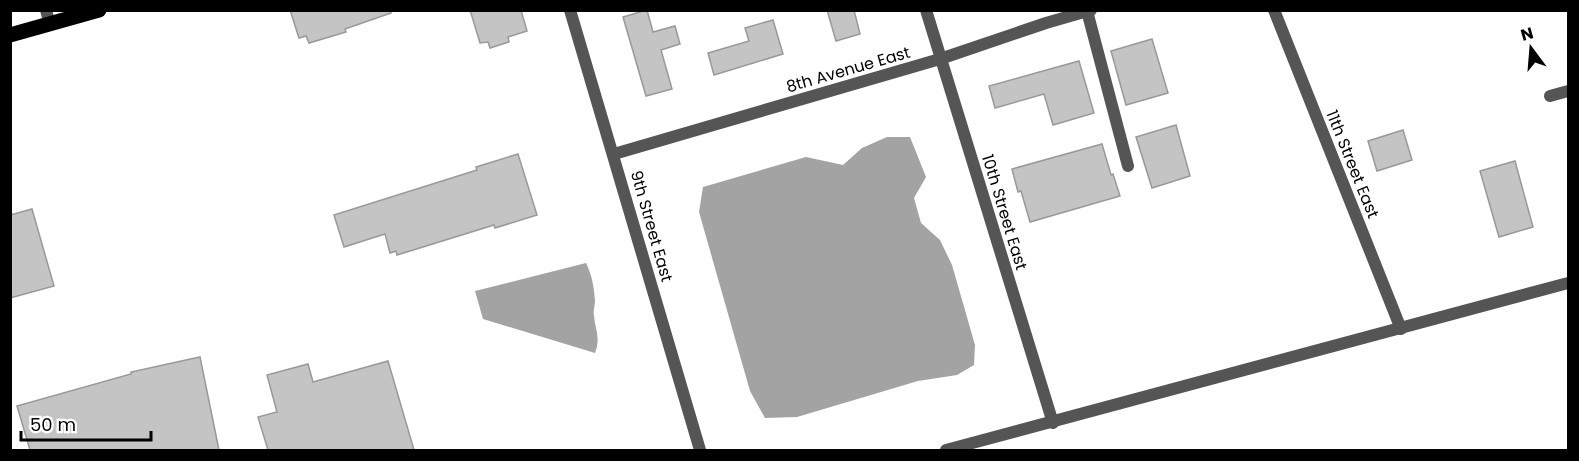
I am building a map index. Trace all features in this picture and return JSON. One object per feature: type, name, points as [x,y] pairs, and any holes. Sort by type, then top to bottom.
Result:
[{"type":"main road","points":[[10,35],[48,18],[99,10]]},
{"type":"street","name":"9th Street East","points":[[570,10],[700,450]]},
{"type":"street","name":"10th Street East","points":[[926,10],[1053,423]]},
{"type":"street","name":"11th Street East","points":[[1274,10],[1401,329]]},
{"type":"street","name":"8th Avenue East","points":[[614,154],[940,59],[1089,11]]},
{"type":"street","points":[[1089,11],[1128,166]]},
{"type":"street","points":[[1550,96],[1569,91]]},
{"type":"street","points":[[946,450],[1569,283]]},
{"type":"shaded area","points":[[887,137],[910,137],[926,177],[914,198],[921,223],[940,240],[952,265],[975,345],[974,365],[957,375],[918,381],[797,417],[765,418],[750,391],[699,212],[703,187],[806,157],[843,165],[862,148]]},
{"type":"shaded area","points":[[586,263],[595,296],[594,313],[598,338],[595,353],[483,319],[475,291]]},
{"type":"building","points":[[290,10],[390,10],[391,13],[345,29],[346,32],[309,43],[306,36],[299,38]]},
{"type":"building","points":[[470,10],[521,10],[527,31],[508,37],[509,42],[490,48],[488,42],[480,43]]},
{"type":"building","points":[[647,10],[653,32],[675,26],[680,44],[661,50],[672,89],[646,96],[623,17]]},
{"type":"building","points":[[827,10],[854,10],[860,34],[836,41]]},
{"type":"building","points":[[773,20],[783,54],[714,75],[708,53],[749,41],[745,28]]},
{"type":"building","points":[[1152,39],[1168,93],[1126,105],[1111,51]]},
{"type":"building","points":[[1079,61],[1094,113],[1053,125],[1044,94],[995,108],[989,86]]},
{"type":"building","points":[[1176,125],[1190,176],[1152,188],[1136,137]]},
{"type":"building","points":[[1403,130],[1412,160],[1377,171],[1368,141]]},
{"type":"building","points":[[1102,144],[1120,196],[1030,222],[1012,169]]},
{"type":"building","points":[[518,154],[537,215],[495,228],[494,225],[397,255],[396,251],[390,253],[385,234],[344,247],[334,215],[477,170],[476,167]]},
{"type":"building","points":[[1515,161],[1533,227],[1499,237],[1480,171]]},
{"type":"building","points":[[32,209],[54,286],[10,298],[10,215]]},
{"type":"building","points":[[200,357],[219,450],[30,450],[17,406],[131,374],[131,372]]},
{"type":"building","points":[[388,361],[414,450],[268,450],[258,417],[277,412],[267,375],[308,364],[313,382]]}]
